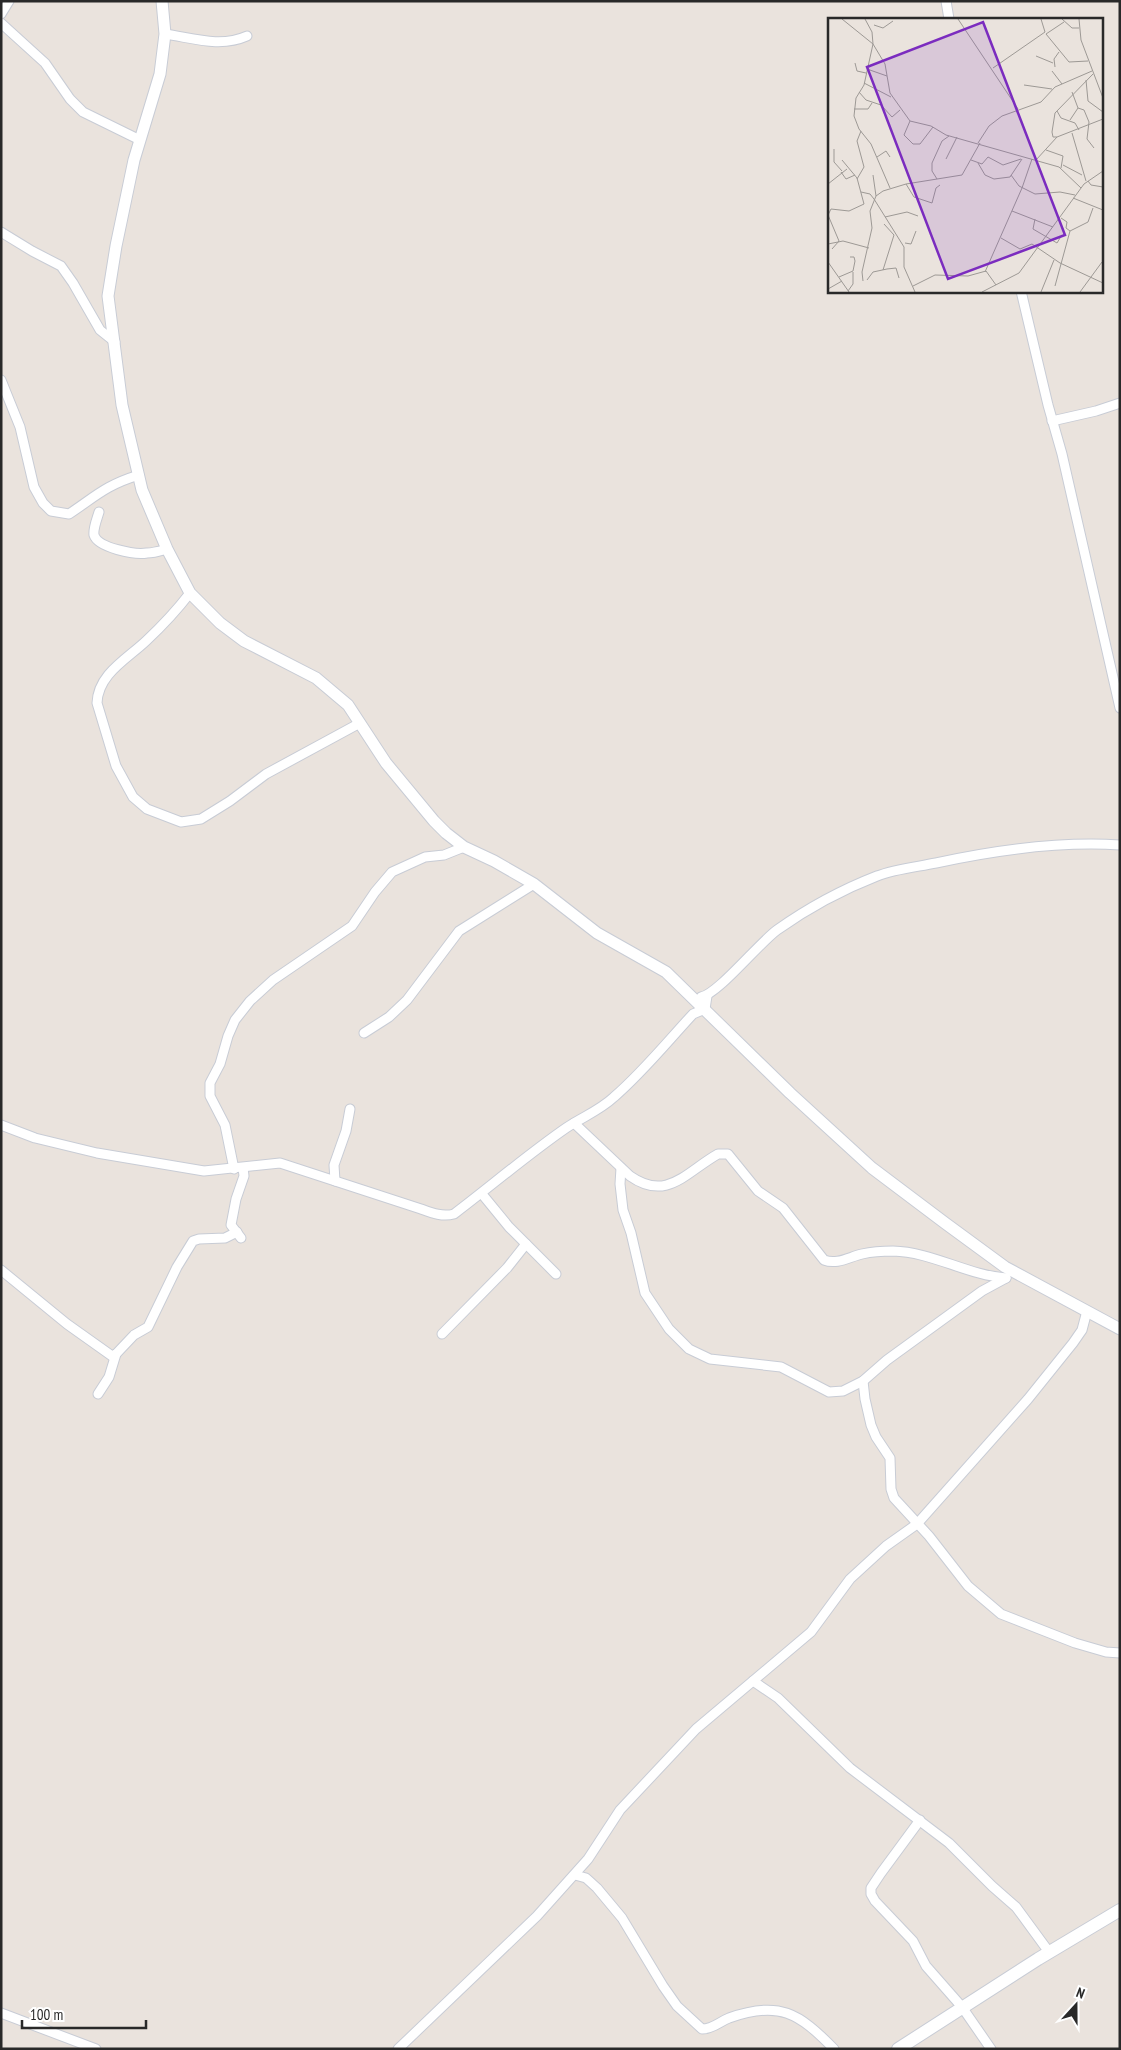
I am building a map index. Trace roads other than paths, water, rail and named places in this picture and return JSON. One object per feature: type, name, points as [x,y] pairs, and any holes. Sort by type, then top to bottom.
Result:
[{"type":"main road","points":[[898,2049],[1049,1952],[1120,1910]]},
{"type":"street","points":[[1,14],[9,1]]},
{"type":"street","points":[[162,1],[166,34],[160,74],[134,160],[108,296],[122,405],[142,490],[166,549],[190,593],[220,623],[244,641],[298,668],[334,692],[348,705],[386,763],[434,822],[464,847],[494,860],[534,884],[597,933],[666,972],[790,1093],[872,1168],[1005,1267],[1120,1328]]},
{"type":"street","points":[[946,1],[949,18]]},
{"type":"street","points":[[1,23],[45,62],[70,99],[83,112],[140,140]]},
{"type":"street","points":[[166,34],[214,43],[237,41],[247,36]]},
{"type":"street","points":[[1,232],[61,266],[100,330],[115,342]]},
{"type":"street","points":[[1021,292],[1052,421],[1062,454],[1120,708]]},
{"type":"street","points":[[1,380],[20,427],[34,487],[43,503],[51,511],[70,514],[106,488],[139,475]]},
{"type":"street","points":[[1052,421],[1096,411],[1120,403]]},
{"type":"street","points":[[99,512],[94,535],[102,544],[133,553],[146,554],[166,549]]},
{"type":"street","points":[[190,593],[170,618],[143,644],[120,662],[106,678],[97,695],[97,703],[116,766],[126,786],[139,803],[147,809],[181,822],[200,819],[230,802],[266,774],[360,724]]},
{"type":"street","points":[[695,999],[707,996],[774,932],[834,895],[878,876],[974,854],[1056,846],[1120,845]]},
{"type":"street","points":[[98,1394],[109,1377],[116,1354],[134,1335],[148,1327],[177,1267],[193,1241],[239,1235],[231,1225],[233,1210],[244,1176],[239,1168],[225,1125],[210,1096],[210,1083],[220,1064],[235,1020],[250,1001],[273,980],[352,926],[375,892],[392,872],[425,857],[444,854],[464,847]]},
{"type":"street","points":[[364,1032],[389,1017],[407,1000],[459,931],[534,884]]},
{"type":"street","points":[[705,1008],[707,996]]},
{"type":"street","points":[[1,1125],[35,1138],[97,1153],[204,1171],[280,1163],[442,1216],[454,1214],[482,1194],[517,1164],[574,1123],[594,1113],[613,1098],[640,1072],[693,1014],[705,1008]]},
{"type":"street","points":[[335,1181],[334,1166],[346,1131],[350,1109]]},
{"type":"street","points":[[574,1123],[639,1183],[654,1187],[667,1186],[718,1154],[728,1154],[758,1191],[783,1208],[824,1260],[830,1262],[842,1261],[861,1254],[889,1251],[909,1252],[991,1277],[1026,1277]]},
{"type":"street","points":[[622,1168],[620,1184],[623,1210],[631,1233],[645,1293],[669,1329],[689,1349],[710,1359],[780,1367],[829,1392],[844,1391],[864,1381],[887,1360],[982,1291],[1006,1278]]},
{"type":"street","points":[[482,1194],[508,1227],[556,1274]]},
{"type":"street","points":[[442,1334],[507,1268],[526,1244]]},
{"type":"street","points":[[1,1270],[66,1324],[112,1356],[116,1354]]},
{"type":"street","points":[[398,2049],[537,1916],[575,1875],[593,1852],[620,1810],[696,1729],[810,1632],[850,1579],[886,1546],[917,1524],[1028,1399],[1073,1343],[1082,1330],[1087,1311]]},
{"type":"street","points":[[864,1381],[864,1399],[871,1426],[890,1458],[891,1489],[894,1498],[968,1586],[1001,1614],[1075,1644],[1106,1652],[1120,1653]]},
{"type":"street","points":[[754,1680],[778,1698],[850,1768],[949,1843],[1016,1907],[1049,1952]]},
{"type":"street","points":[[920,1820],[880,1873],[871,1888],[871,1894],[875,1901],[913,1941],[926,1966],[962,2007],[991,2049]]},
{"type":"street","points":[[575,1875],[586,1878],[616,1911],[662,1986],[677,2006],[702,2029],[710,2029],[727,2019],[765,2008],[782,2011],[798,2017],[812,2026],[834,2049]]},
{"type":"street","points":[[1,2013],[96,2049]]}]
